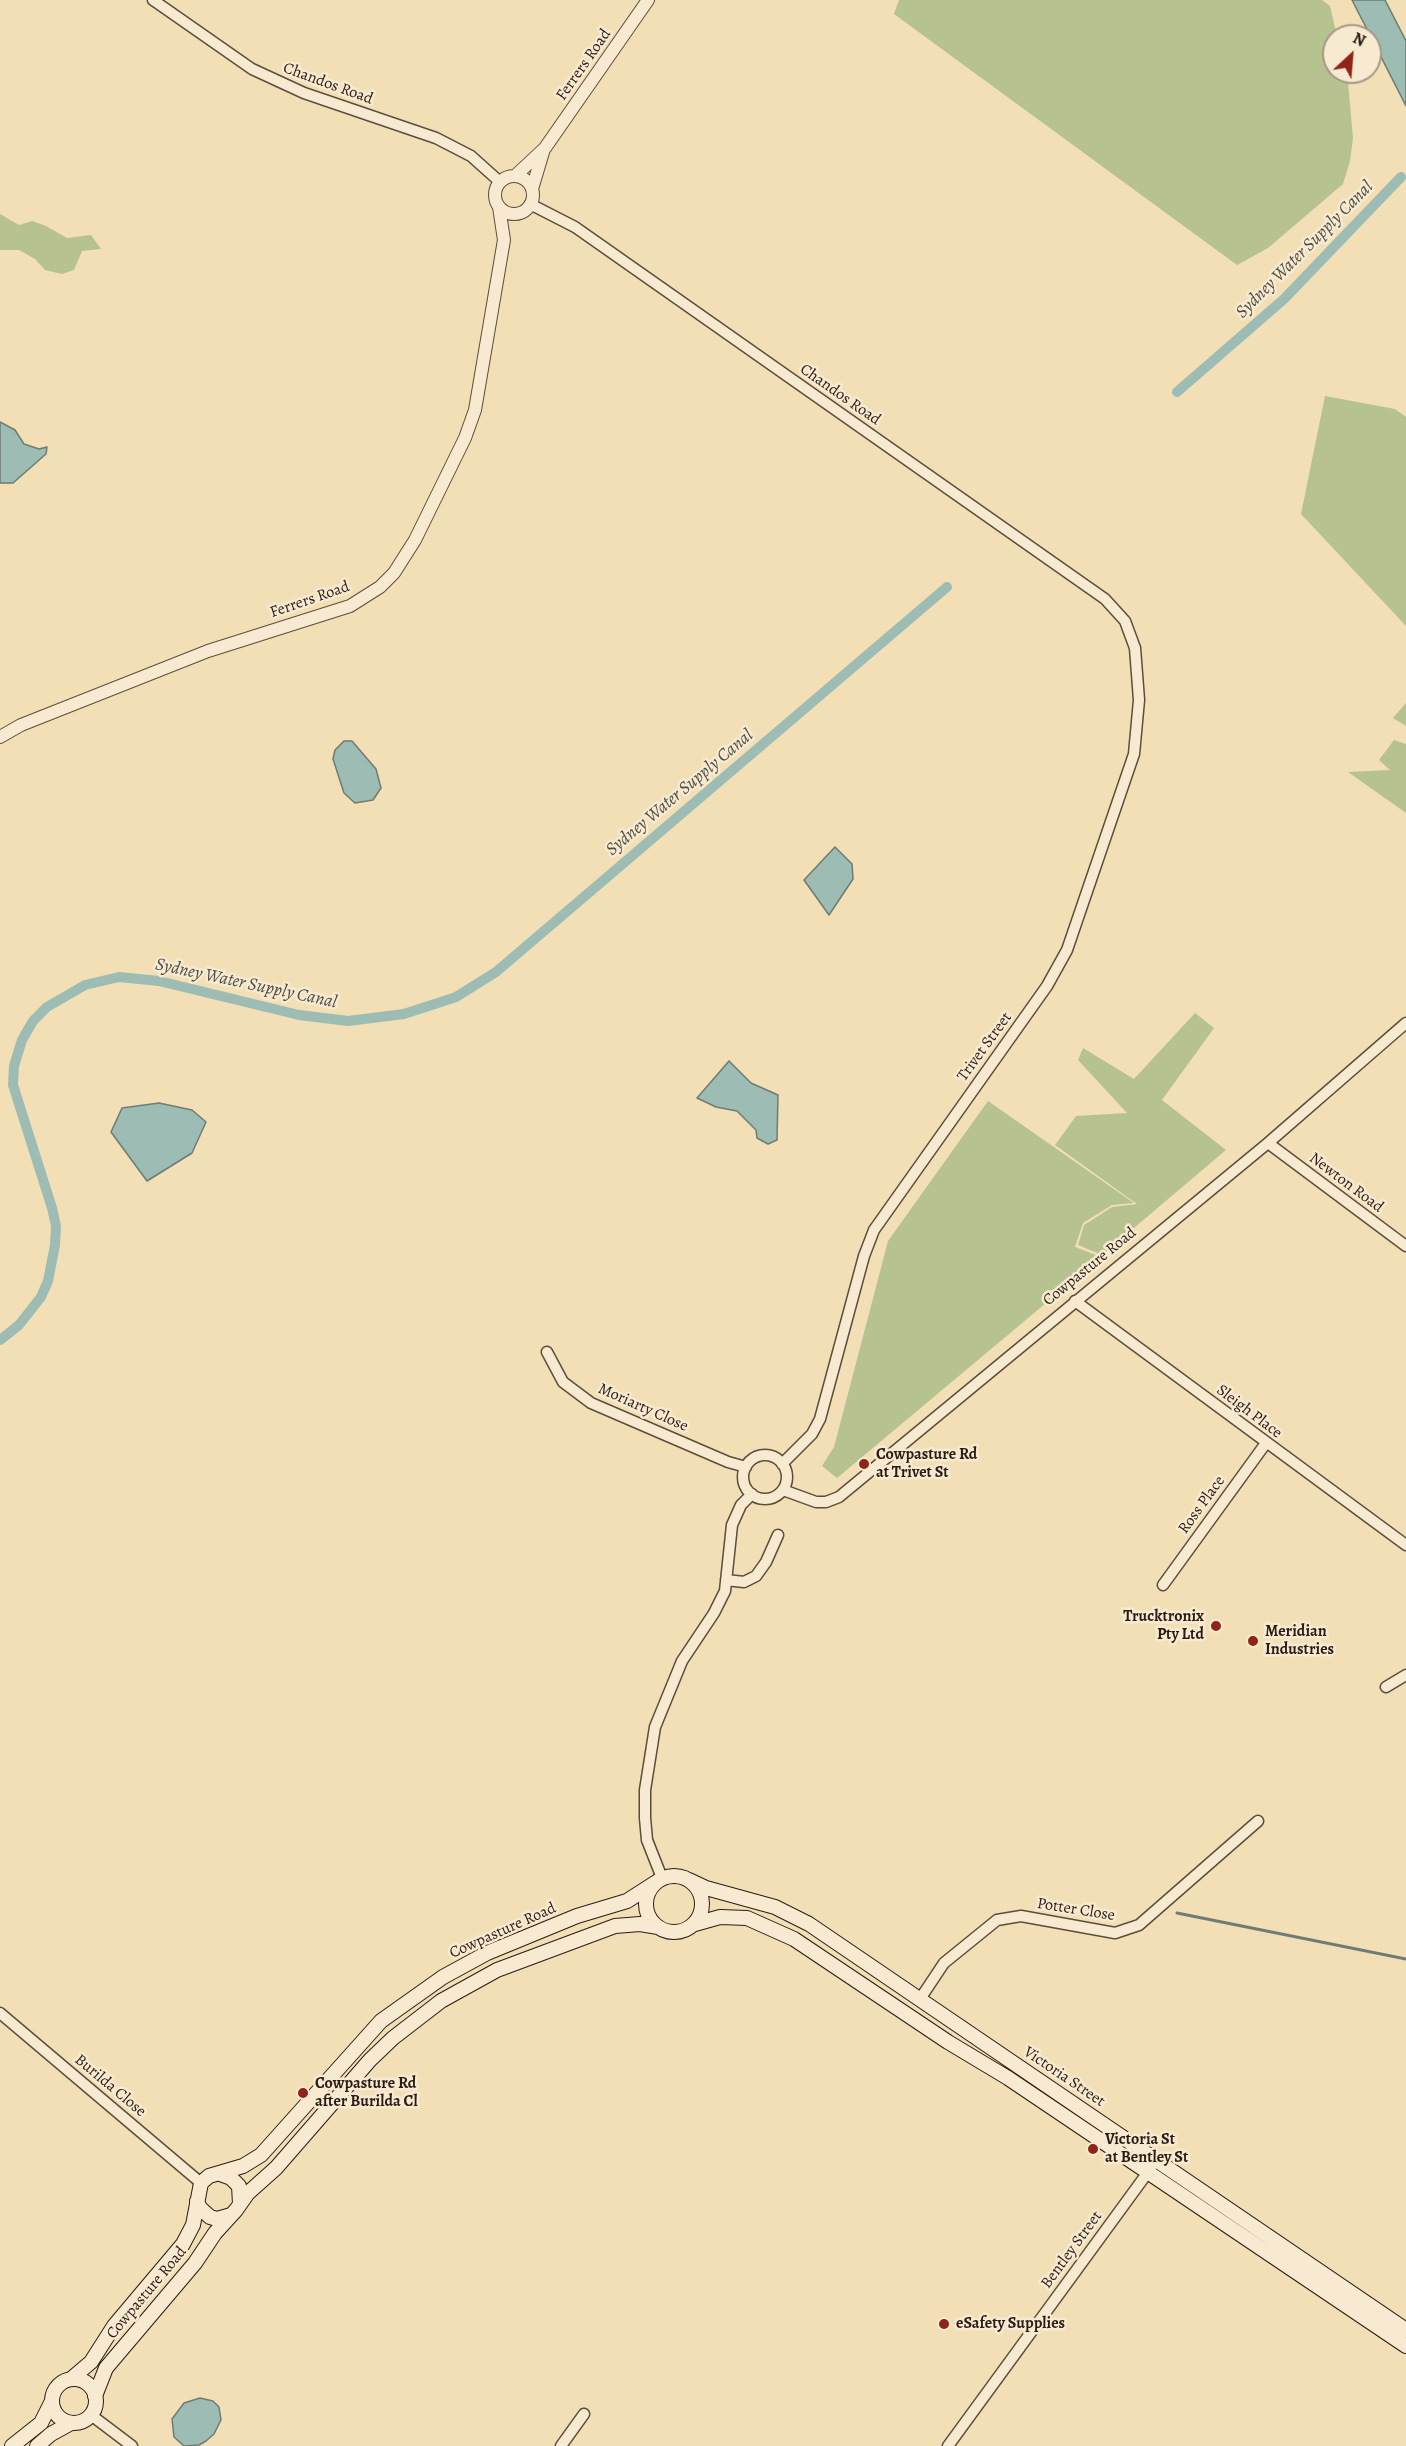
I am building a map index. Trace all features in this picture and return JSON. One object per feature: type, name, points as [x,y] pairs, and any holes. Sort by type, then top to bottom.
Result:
[{"type":"main road","points":[[679,1876],[696,1886],[702,1901],[695,1924],[681,1932],[658,1928],[647,1914],[645,1906],[646,1897],[658,1880],[679,1876]]},
{"type":"main road","name":"Cowpasture Road","points":[[71,2379],[91,2362],[121,2318],[183,2244],[193,2225],[201,2183],[209,2176],[243,2166],[261,2155],[381,2020],[423,1990],[488,1953],[577,1916],[627,1901],[658,1880]]},
{"type":"main road","name":"Victoria Street","points":[[689,1880],[706,1888],[757,1901],[791,1914],[1157,2159],[1406,2330]]},
{"type":"main road","name":"Victoria Street","points":[[695,1924],[733,1916],[776,1929],[948,2042],[1008,2078],[1406,2346]]},
{"type":"main road","name":"Cowpasture Road","points":[[95,2396],[106,2368],[195,2263],[215,2233],[255,2184],[276,2168],[370,2060],[393,2038],[441,2001],[497,1970],[615,1926],[640,1924],[658,1928]]},
{"type":"main road","points":[[197,2201],[200,2208],[210,2217],[218,2219],[236,2210],[239,2186],[231,2178],[220,2174]]},
{"type":"main road","points":[[12,2446],[40,2424],[59,2385],[71,2379],[86,2382],[95,2396],[91,2415],[82,2422],[70,2423],[51,2434],[37,2446]]},
{"type":"main road","points":[[51,2403],[58,2416],[70,2423]]},
{"type":"street","name":"Chandos Road","points":[[153,0],[252,69],[304,93],[442,141],[471,156],[500,182]]},
{"type":"street","name":"Ferrers Road","points":[[515,176],[545,148],[648,0]]},
{"type":"street","name":"Ferrers Road","points":[[532,189],[545,148]]},
{"type":"street","points":[[515,176],[525,180],[532,189],[530,204],[519,213],[508,213],[499,207],[495,191],[500,182],[515,176]]},
{"type":"street","name":"Chandos Road","points":[[530,204],[574,227],[1105,599],[1125,621]]},
{"type":"street","name":"Ferrers Road","points":[[0,737],[21,725],[208,651],[350,606],[380,587],[405,559],[470,424],[478,396],[504,240],[499,207]]},
{"type":"street","name":"Ferrers Road","points":[[504,240],[519,213]]},
{"type":"street","name":"Trivet Street","points":[[783,1464],[812,1434],[820,1419],[864,1256],[874,1230],[1047,986],[1074,934],[1128,777],[1136,743],[1139,700],[1137,659],[1133,637],[1125,621]]},
{"type":"street","name":"Cowpasture Road","points":[[783,1490],[816,1502],[826,1502],[839,1497],[1268,1143],[1406,1023]]},
{"type":"street","name":"Newton Road","points":[[1268,1143],[1406,1246]]},
{"type":"street","name":"Sleigh Place","points":[[1075,1301],[1406,1545]]},
{"type":"street","name":"Moriarty Close","points":[[547,1352],[562,1382],[591,1403],[728,1462],[746,1467]]},
{"type":"street","name":"Ross Place","points":[[1163,1585],[1266,1443]]},
{"type":"street","points":[[765,1455],[783,1464],[787,1476],[783,1490],[765,1499],[752,1494],[744,1481],[746,1467],[751,1461],[765,1455]]},
{"type":"street","points":[[658,1880],[647,1840],[645,1818],[645,1790],[655,1727],[682,1661],[714,1613],[725,1591],[732,1525],[741,1505],[752,1494]]},
{"type":"street","points":[[726,1580],[744,1582],[756,1575],[766,1562],[778,1535]]},
{"type":"street","points":[[1386,1687],[1406,1675]]},
{"type":"street","name":"Potter Close","points":[[920,1999],[945,1963],[997,1920],[1021,1916],[1115,1933],[1139,1925],[1258,1821]]},
{"type":"street","name":"Burilda Close","points":[[0,2013],[201,2183]]},
{"type":"street","name":"Bentley Street","points":[[948,2446],[1157,2159]]},
{"type":"street","points":[[561,2446],[585,2414]]},
{"type":"street","points":[[91,2415],[132,2446]]},
{"type":"green space","points":[[899,0],[1322,0],[1330,6],[1334,24],[1322,24],[1322,84],[1348,84],[1353,138],[1350,161],[1343,184],[1268,248],[1237,265],[894,14]]},
{"type":"green space","points":[[0,214],[19,225],[32,221],[46,226],[67,238],[91,235],[101,249],[82,251],[74,270],[62,274],[45,270],[35,259],[19,250],[0,250]]},
{"type":"green space","points":[[1325,396],[1395,409],[1406,417],[1406,626],[1301,514]]},
{"type":"green space","points":[[1406,703],[1406,726],[1393,718]]},
{"type":"green space","points":[[1394,740],[1406,744],[1406,813],[1348,772],[1390,770],[1379,760]]},
{"type":"green space","points":[[1195,1013],[1214,1028],[1162,1100],[1226,1150],[1102,1255],[1078,1245],[1084,1225],[1112,1207],[1137,1204],[1055,1145],[1076,1116],[1127,1113],[1078,1060],[1083,1048],[1134,1079]]},
{"type":"green space","points":[[988,1101],[1134,1203],[1112,1205],[1083,1223],[1075,1247],[1101,1257],[837,1478],[822,1466],[834,1447],[888,1241]]},
{"type":"water","points":[[1352,0],[1385,0],[1406,41],[1406,106],[1382,59],[1382,24],[1364,24]]},
{"type":"water","points":[[0,422],[15,430],[24,444],[39,449],[47,447],[46,454],[13,483],[0,483]]},
{"type":"water","points":[[344,741],[352,741],[376,769],[381,788],[373,800],[355,803],[344,793],[333,759],[335,750]]},
{"type":"water","points":[[835,847],[852,864],[853,879],[829,915],[804,880]]},
{"type":"water","points":[[729,1061],[751,1083],[778,1095],[777,1140],[768,1144],[757,1138],[756,1130],[737,1111],[716,1107],[697,1098]]},
{"type":"water","points":[[159,1103],[192,1110],[206,1122],[192,1153],[147,1181],[111,1132],[122,1108]]},
{"type":"water","points":[[200,2398],[213,2401],[219,2407],[221,2420],[214,2434],[206,2441],[199,2445],[184,2446],[174,2437],[172,2419],[184,2403]]},
{"type":"waterway","name":"Sydney Water Supply Canal","points":[[1177,392],[1284,299],[1401,177]]},
{"type":"waterway","name":"Sydney Water Supply Canal","points":[[0,1340],[19,1325],[41,1297],[48,1281],[55,1245],[56,1226],[52,1208],[13,1085],[14,1066],[22,1040],[33,1021],[47,1007],[85,985],[119,977],[159,981],[299,1015],[348,1021],[404,1014],[456,997],[496,972],[947,587]]},
{"type":"waterway","points":[[1177,1913],[1406,1959]]},
{"type":"place","name":"Cowpasture Rd at Trivet St","points":[[864,1464]]},
{"type":"place","name":"Trucktronix Pty Ltd","points":[[1216,1626]]},
{"type":"place","name":"Meridian Industries","points":[[1253,1641]]},
{"type":"place","name":"Cowpasture Rd after Burilda Cl","points":[[303,2093]]},
{"type":"place","name":"Victoria St at Bentley St","points":[[1093,2149]]},
{"type":"place","name":"eSafety Supplies","points":[[944,2324]]}]
